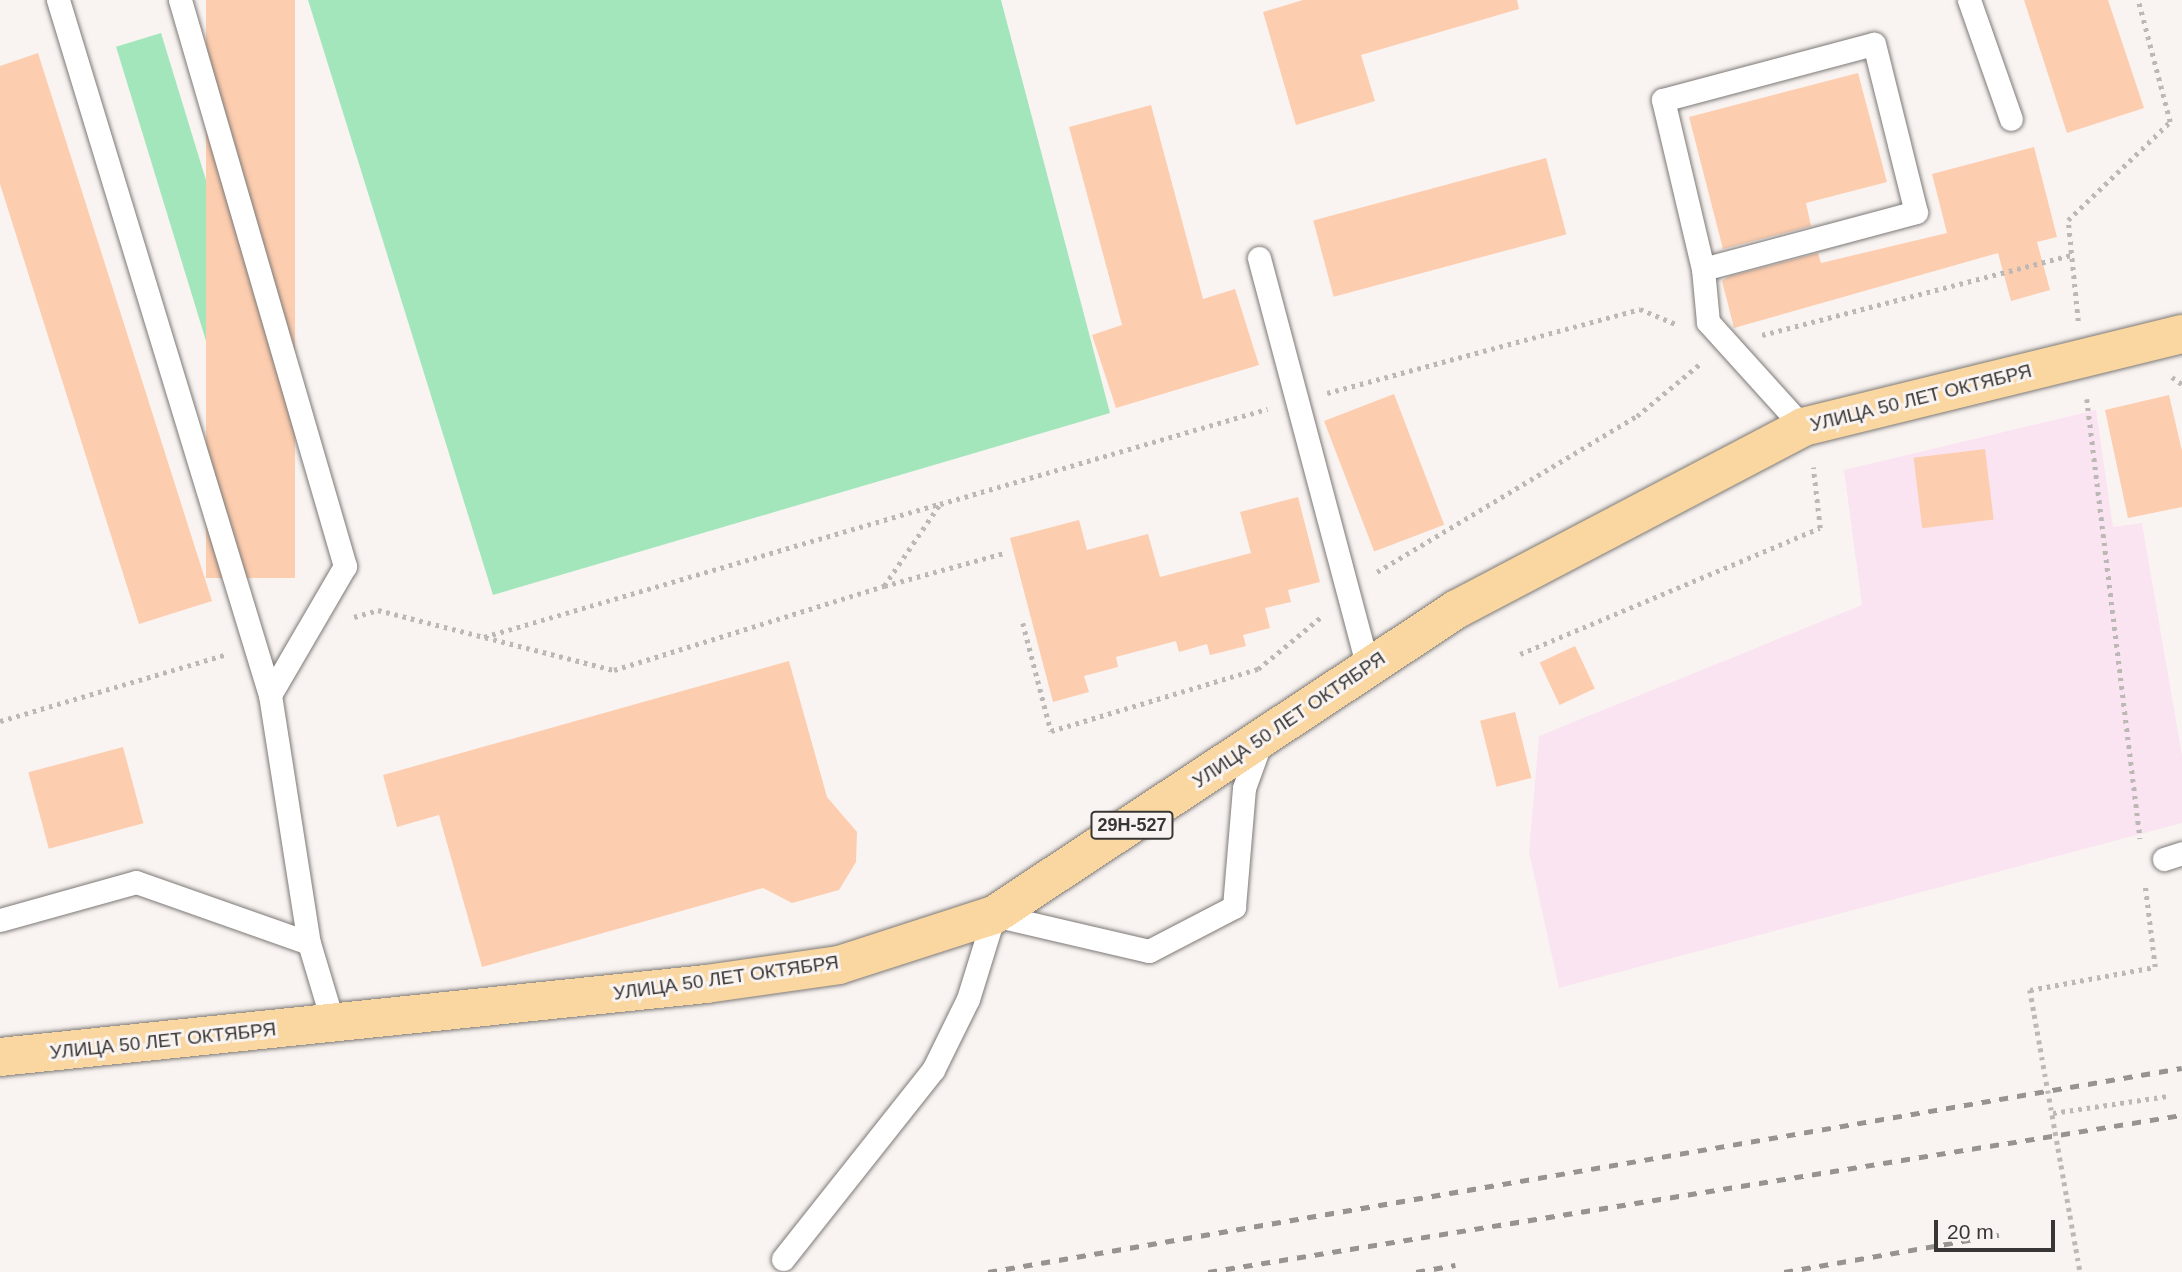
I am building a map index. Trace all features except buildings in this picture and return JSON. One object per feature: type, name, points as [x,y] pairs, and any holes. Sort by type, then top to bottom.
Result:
[{"type":"main road","name":"УЛИЦА 50 ЛЕТ ОКТЯБРЯ","points":[[0,1057],[333,1023],[839,965],[993,915],[1457,609],[1808,445],[2081,357],[2182,334]]},
{"type":"lane","points":[[58,0],[270,695],[309,943],[333,1023]]},
{"type":"lane","points":[[180,0],[345,566],[270,695]]},
{"type":"lane","points":[[1969,0],[2011,119]]},
{"type":"lane","points":[[1703,270],[1916,212],[1874,44],[1663,100],[1703,270],[1707,322],[1731,343],[1808,445]]},
{"type":"lane","points":[[1259,258],[1368,667]]},
{"type":"lane","points":[[783,1259],[933,1070],[968,999],[993,915],[1149,951],[1234,907],[1244,788],[1262,738]]},
{"type":"lane","points":[[0,920],[136,882],[309,943]]},
{"type":"path","points":[[2138,0],[2170,122],[2068,220],[2081,357],[2141,850]]},
{"type":"path","points":[[483,637],[1297,401],[1640,309],[1731,343],[2072,255]]},
{"type":"path","points":[[1520,654],[1820,528],[1808,445]]},
{"type":"path","points":[[884,586],[940,504]]},
{"type":"path","points":[[307,631],[378,610],[614,670],[884,586],[1004,553]]},
{"type":"path","points":[[1023,622],[1037,680]]},
{"type":"path","points":[[0,721],[255,646]]},
{"type":"path","points":[[2080,1272],[2030,990],[2155,967],[2144,877]]},
{"type":"path","points":[[2053,1113],[2168,1096]]},
{"type":"shaded area","points":[[2096,410],[2113,527],[2142,523],[2182,756],[2182,823],[1559,988],[1529,852],[1539,736],[1862,605],[1844,470]]},
{"type":"green space","points":[[308,0],[1001,0],[1110,413],[493,595]]},
{"type":"green space","points":[[161,33],[288,450],[244,464],[116,47]]},
{"type":"railway","points":[[988,1272],[2182,1068]]},
{"type":"railway","points":[[1208,1272],[2182,1115]]},
{"type":"railway","points":[[1784,1272],[1999,1235]]},
{"type":"railway","points":[[1416,1272],[1455,1265]]}]
